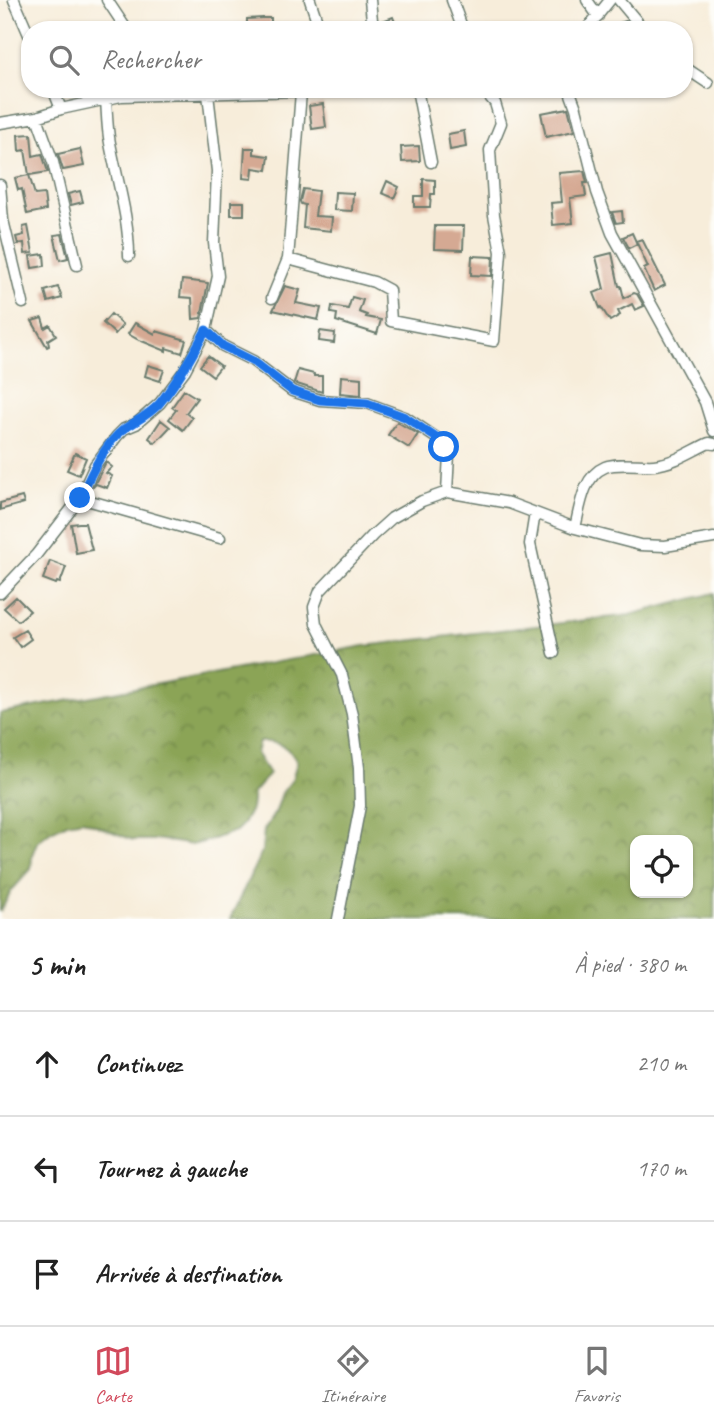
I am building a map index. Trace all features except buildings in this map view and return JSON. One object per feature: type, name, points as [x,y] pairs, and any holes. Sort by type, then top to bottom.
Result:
[{"type":"street","points":[[14,0],[23,21]]},
{"type":"street","points":[[107,0],[121,21]]},
{"type":"street","points":[[310,0],[317,21]]},
{"type":"street","points":[[370,0],[372,21]]},
{"type":"street","points":[[452,0],[460,21]]},
{"type":"street","points":[[587,0],[598,16]]},
{"type":"street","points":[[594,21],[610,0]]},
{"type":"street","points":[[619,0],[636,21]]},
{"type":"street","points":[[693,73],[708,83]]},
{"type":"street","points":[[57,98],[61,109]]},
{"type":"street","points":[[0,123],[37,117],[110,98]]},
{"type":"street","points":[[0,593],[36,555],[80,498],[95,466],[124,429],[136,424],[160,403],[185,370],[206,330],[218,276],[214,243],[217,171],[208,98]]},
{"type":"street","points":[[272,298],[288,259],[300,98]]},
{"type":"street","points":[[419,98],[430,162]]},
{"type":"street","points":[[288,259],[374,282],[389,290],[391,321],[494,341],[501,252],[494,215],[490,150],[500,123],[491,98]]},
{"type":"street","points":[[572,98],[597,192],[612,233],[705,402],[714,431]]},
{"type":"street","points":[[106,99],[109,139],[121,192],[129,256]]},
{"type":"street","points":[[37,117],[53,162],[77,265]]},
{"type":"street","points":[[0,186],[3,220],[23,303]]},
{"type":"street","points":[[206,330],[223,346],[253,361],[292,391],[320,400],[367,403],[405,417],[435,437],[449,454],[447,492]]},
{"type":"street","points":[[575,527],[583,493],[591,479],[606,466],[671,462],[709,443],[714,444]]},
{"type":"street","points":[[338,919],[360,806],[359,768],[352,714],[342,675],[316,624],[314,607],[320,591],[383,526],[422,501],[447,492],[509,503],[575,527],[640,545],[665,545],[714,538]]},
{"type":"street","points":[[80,498],[220,538]]},
{"type":"street","points":[[534,513],[530,544],[554,653]]},
{"type":"green space","points":[[714,593],[714,919],[230,919],[262,851],[264,830],[276,811],[282,793],[292,780],[297,762],[286,748],[277,743],[265,742],[259,742],[256,753],[269,774],[253,793],[251,809],[236,831],[192,845],[162,840],[133,840],[83,820],[67,823],[37,842],[31,869],[12,890],[0,912],[0,713],[364,646],[630,615]]},
{"type":"route","points":[[80,498],[95,466],[117,436],[160,403],[185,370],[206,330],[223,346],[253,361],[292,391],[320,400],[367,403],[405,417],[435,437],[444,447]]}]
